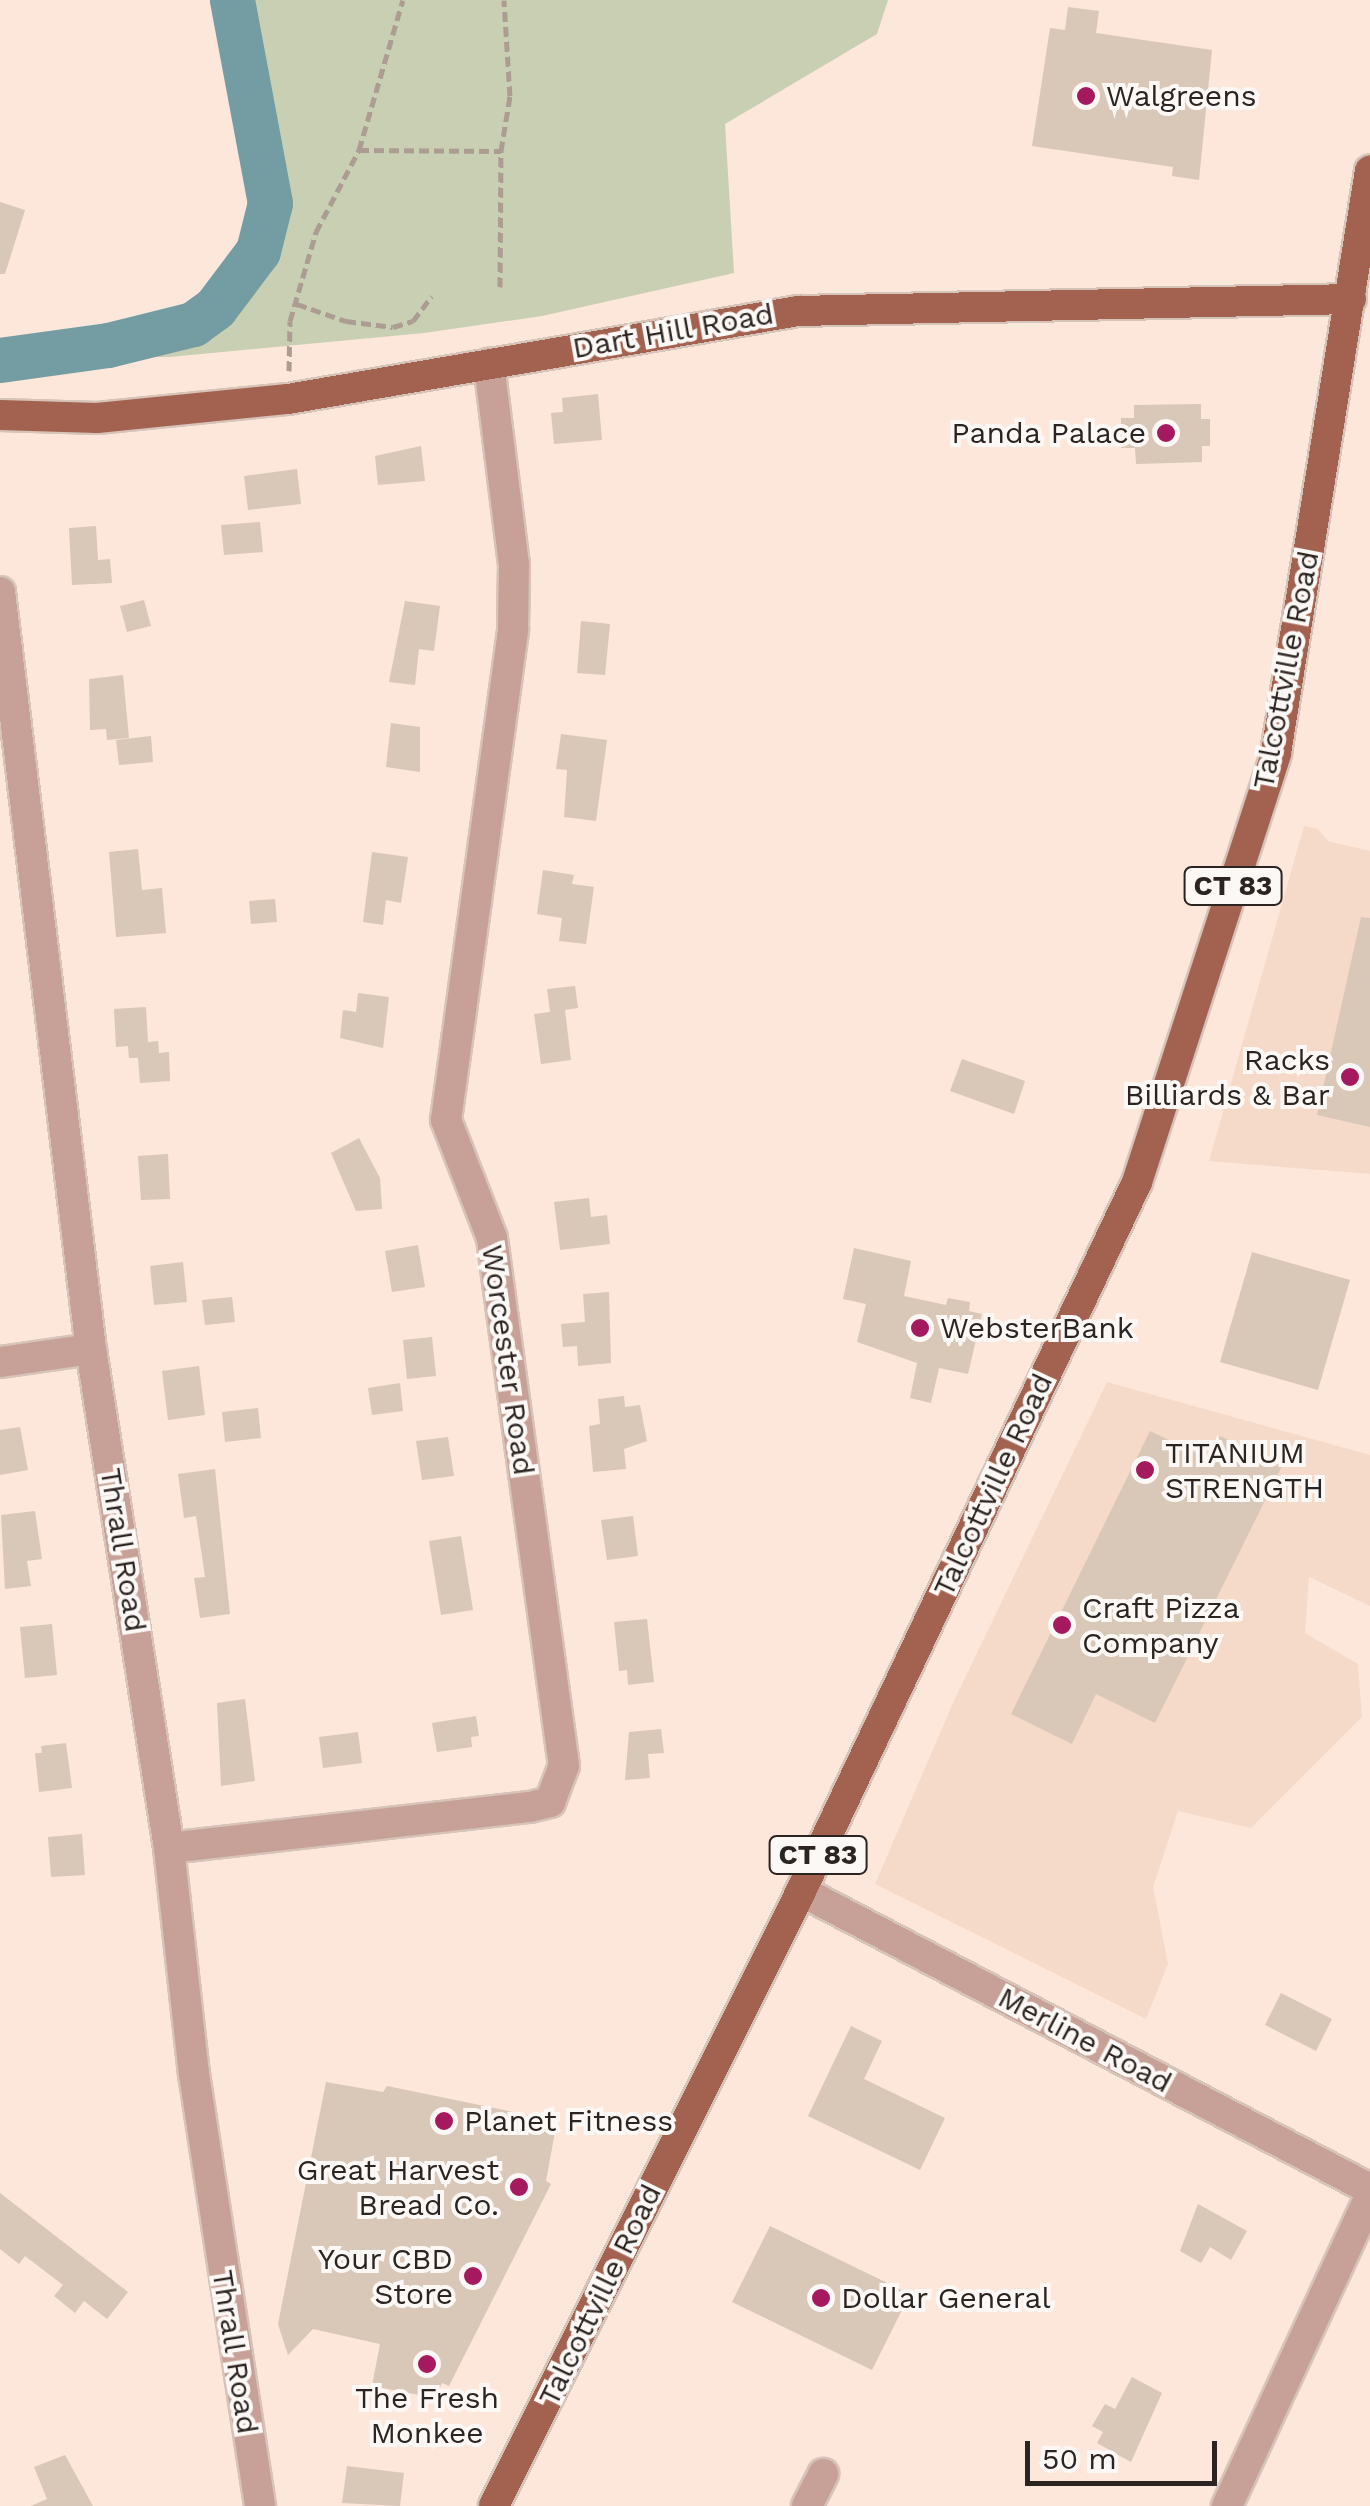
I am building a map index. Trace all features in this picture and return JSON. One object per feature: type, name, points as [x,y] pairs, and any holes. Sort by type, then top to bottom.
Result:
[{"type":"main road","name":"Talcottville Road","points":[[494,2506],[801,1891],[1137,1182],[1276,753],[1360,299],[1370,172]]},
{"type":"main road","name":"Dart Hill Road","points":[[1,418],[98,418],[288,399],[798,310],[1360,299]]},
{"type":"street","name":"Worcester Road","points":[[170,1848],[530,1807],[550,1802],[564,1766],[492,1238],[446,1120],[513,629],[514,565],[489,364]]},
{"type":"street","name":"Thrall Road","points":[[0,592],[91,1350],[170,1848],[194,2074],[260,2506]]},
{"type":"street","points":[[0,1362],[91,1350]]},
{"type":"street","name":"Merline Road","points":[[801,1891],[1370,2193]]},
{"type":"street","points":[[1227,2506],[1370,2193]]},
{"type":"street","points":[[807,2506],[823,2474]]},
{"type":"path","points":[[290,375],[297,304],[316,232],[359,150],[403,0]]},
{"type":"path","points":[[500,288],[501,151],[510,96],[504,0]]},
{"type":"path","points":[[359,150],[501,151]]},
{"type":"path","points":[[297,304],[346,321],[393,327],[413,321],[432,296]]},
{"type":"shaded area","points":[[1304,826],[1318,829],[1328,841],[1370,851],[1370,1174],[1209,1161]]},
{"type":"shaded area","points":[[1107,1382],[1370,1455],[1370,1606],[1309,1577],[1305,1633],[1358,1664],[1362,1717],[1251,1828],[1178,1811],[1153,1887],[1168,1964],[1146,2019],[875,1884],[953,1703]]},
{"type":"green space","points":[[232,0],[888,0],[877,34],[725,124],[734,273],[542,316],[424,333],[170,357],[27,358],[193,324],[215,308],[258,251],[270,203]]},
{"type":"building","points":[[1068,7],[1099,11],[1096,33],[1212,50],[1199,180],[1172,176],[1173,167],[1032,146],[1050,28],[1065,30]]},
{"type":"building","points":[[0,202],[25,210],[5,274],[0,274]]},
{"type":"building","points":[[598,394],[602,440],[554,444],[551,413],[563,412],[562,398]]},
{"type":"building","name":"Panda Palace","points":[[1201,404],[1201,419],[1210,419],[1210,446],[1202,446],[1202,462],[1136,464],[1135,448],[1121,448],[1121,418],[1134,418],[1134,405]]},
{"type":"building","points":[[421,446],[425,481],[378,485],[375,456]]},
{"type":"building","points":[[297,469],[301,504],[248,510],[244,476]]},
{"type":"building","points":[[260,522],[263,552],[224,555],[221,525]]},
{"type":"building","points":[[96,526],[98,560],[110,559],[112,583],[72,585],[69,528]]},
{"type":"building","points":[[144,600],[151,626],[127,632],[120,606]]},
{"type":"building","points":[[405,601],[440,606],[434,651],[419,649],[415,685],[389,682]]},
{"type":"building","points":[[581,621],[610,624],[605,675],[577,673]]},
{"type":"building","points":[[123,675],[129,738],[107,740],[106,729],[90,730],[89,679]]},
{"type":"building","points":[[391,723],[420,727],[420,772],[386,767]]},
{"type":"building","points":[[561,734],[607,740],[596,821],[564,817],[567,770],[556,769]]},
{"type":"building","points":[[151,736],[153,762],[119,765],[116,740]]},
{"type":"building","points":[[138,849],[142,890],[162,888],[166,933],[116,937],[109,852]]},
{"type":"building","points":[[372,852],[408,857],[401,903],[386,900],[383,925],[363,922]]},
{"type":"building","points":[[543,870],[574,875],[572,884],[594,887],[586,944],[559,941],[562,918],[537,914]]},
{"type":"building","points":[[275,899],[277,922],[251,924],[249,901]]},
{"type":"building","points":[[1361,917],[1370,918],[1370,1127],[1317,1115]]},
{"type":"building","points":[[575,986],[578,1008],[565,1010],[571,1060],[541,1064],[534,1014],[550,1012],[547,989]]},
{"type":"building","points":[[358,993],[389,997],[383,1048],[340,1038],[343,1010],[356,1012]]},
{"type":"building","points":[[146,1007],[148,1042],[158,1041],[159,1053],[169,1052],[170,1081],[140,1083],[138,1058],[129,1058],[128,1046],[116,1047],[114,1009]]},
{"type":"building","points":[[962,1059],[1025,1081],[1014,1114],[950,1091]]},
{"type":"building","points":[[359,1138],[380,1178],[382,1209],[356,1211],[331,1153]]},
{"type":"building","points":[[168,1154],[170,1199],[141,1200],[138,1156]]},
{"type":"building","points":[[589,1198],[591,1217],[607,1215],[610,1244],[560,1250],[554,1202]]},
{"type":"building","points":[[418,1245],[425,1287],[392,1292],[385,1251]]},
{"type":"building","name":"WebsterBank","points":[[854,1248],[911,1261],[904,1296],[946,1305],[948,1298],[970,1302],[969,1311],[982,1314],[968,1374],[939,1368],[931,1403],[910,1398],[917,1363],[857,1342],[866,1304],[843,1299]]},
{"type":"building","points":[[1252,1252],[1350,1280],[1318,1390],[1220,1362]]},
{"type":"building","points":[[183,1262],[187,1302],[154,1305],[150,1266]]},
{"type":"building","points":[[609,1292],[611,1363],[578,1366],[577,1346],[563,1347],[561,1324],[585,1322],[583,1294]]},
{"type":"building","points":[[232,1297],[235,1322],[205,1325],[202,1300]]},
{"type":"building","points":[[432,1337],[436,1376],[407,1379],[403,1340]]},
{"type":"building","points":[[199,1366],[205,1415],[168,1420],[162,1371]]},
{"type":"building","points":[[400,1383],[403,1411],[372,1415],[368,1388]]},
{"type":"building","points":[[624,1396],[625,1407],[640,1405],[647,1441],[624,1449],[626,1469],[593,1472],[589,1426],[600,1424],[598,1399]]},
{"type":"building","points":[[258,1408],[261,1438],[225,1442],[222,1412]]},
{"type":"building","points":[[20,1427],[28,1470],[0,1475],[0,1430]]},
{"type":"building","points":[[1150,1431],[1209,1459],[1220,1436],[1282,1466],[1155,1723],[1096,1694],[1072,1744],[1011,1714]]},
{"type":"building","points":[[448,1437],[454,1476],[422,1480],[416,1441]]},
{"type":"building","points":[[215,1469],[230,1614],[200,1618],[194,1578],[205,1577],[196,1516],[184,1518],[178,1474]]},
{"type":"building","points":[[35,1511],[42,1559],[27,1561],[31,1586],[5,1589],[1,1515]]},
{"type":"building","points":[[633,1516],[638,1556],[607,1560],[601,1520]]},
{"type":"building","points":[[461,1536],[473,1610],[441,1615],[429,1541]]},
{"type":"building","points":[[647,1619],[654,1682],[628,1685],[627,1670],[619,1671],[614,1622]]},
{"type":"building","points":[[52,1624],[57,1675],[25,1678],[20,1627]]},
{"type":"building","points":[[245,1699],[255,1781],[221,1786],[217,1703]]},
{"type":"building","points":[[476,1716],[479,1736],[471,1737],[472,1747],[437,1752],[432,1723]]},
{"type":"building","points":[[661,1729],[664,1753],[648,1754],[650,1778],[625,1780],[629,1732]]},
{"type":"building","points":[[358,1732],[362,1763],[323,1768],[319,1737]]},
{"type":"building","points":[[66,1743],[72,1788],[39,1792],[35,1753],[42,1753],[41,1746]]},
{"type":"building","points":[[82,1834],[85,1875],[51,1877],[48,1837]]},
{"type":"building","points":[[1281,1993],[1332,2019],[1316,2051],[1265,2025]]},
{"type":"building","points":[[851,2026],[882,2041],[864,2079],[945,2118],[920,2170],[808,2116]]},
{"type":"building","points":[[326,2082],[383,2092],[387,2086],[557,2121],[546,2181],[551,2184],[449,2386],[442,2383],[435,2398],[372,2386],[380,2344],[313,2329],[288,2355],[278,2324]]},
{"type":"building","points":[[0,2193],[128,2292],[107,2319],[84,2301],[75,2313],[54,2296],[63,2285],[25,2256],[19,2264],[0,2249]]},
{"type":"building","points":[[1198,2204],[1247,2231],[1231,2260],[1210,2247],[1201,2263],[1180,2251]]},
{"type":"building","name":"Dollar General","points":[[770,2226],[910,2294],[872,2370],[732,2302]]},
{"type":"building","points":[[1132,2377],[1162,2393],[1131,2462],[1097,2443],[1103,2432],[1092,2426],[1105,2404],[1115,2409]]},
{"type":"building","points":[[65,2455],[93,2506],[31,2506],[47,2499],[34,2467]]},
{"type":"building","points":[[347,2466],[404,2473],[400,2506],[342,2503]]},
{"type":"waterway","points":[[0,360],[108,345],[193,324],[215,308],[258,251],[270,203],[232,0]]},
{"type":"place","name":"Walgreens","points":[[1086,96]]},
{"type":"place","name":"Panda Palace","points":[[1166,433]]},
{"type":"place","name":"Racks Billiards & Bar","points":[[1350,1077]]},
{"type":"place","name":"WebsterBank","points":[[920,1328]]},
{"type":"place","name":"TITANIUM STRENGTH","points":[[1145,1470]]},
{"type":"place","name":"Craft Pizza Company","points":[[1062,1625]]},
{"type":"place","name":"Planet Fitness","points":[[444,2121]]},
{"type":"place","name":"Great Harvest Bread Co.","points":[[519,2187]]},
{"type":"place","name":"Your CBD Store","points":[[473,2276]]},
{"type":"place","name":"Dollar General","points":[[821,2298]]},
{"type":"place","name":"The Fresh Monkee","points":[[427,2364]]}]
